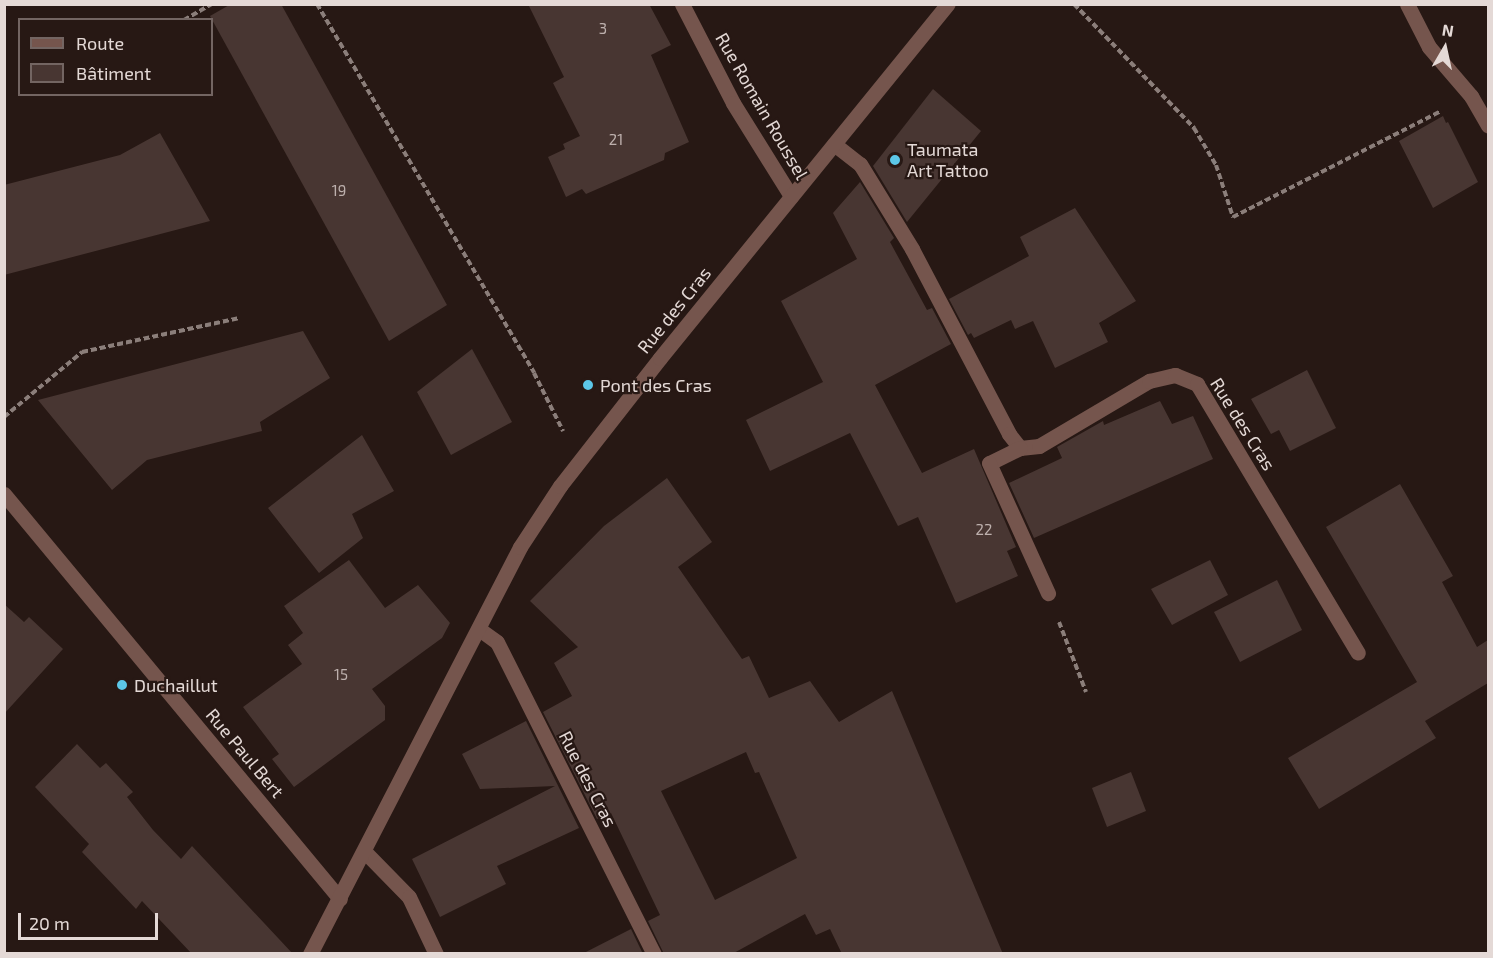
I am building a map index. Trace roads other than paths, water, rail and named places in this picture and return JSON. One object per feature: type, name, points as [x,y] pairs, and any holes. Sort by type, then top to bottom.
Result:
[{"type":"street","name":"Rue Romain Roussel","points":[[682,4],[733,103],[791,196]]},
{"type":"street","name":"Rue des Cras","points":[[310,954],[520,548],[560,486],[791,196],[948,4]]},
{"type":"street","points":[[1407,4],[1429,47],[1471,96],[1488,126]]},
{"type":"street","points":[[834,144],[860,164],[912,249],[1009,434],[1020,448]]},
{"type":"street","name":"Rue des Cras","points":[[1048,593],[989,463],[1020,448],[1039,446],[1149,381],[1175,375],[1197,384],[1358,653]]},
{"type":"street","name":"Rue Paul Bert","points":[[4,495],[340,899]]},
{"type":"street","name":"Rue des Cras","points":[[479,629],[497,642],[654,954]]},
{"type":"street","points":[[364,851],[410,897],[436,954]]},
{"type":"place","name":"Taumata Art Tattoo","points":[[895,160]]},
{"type":"place","name":"Pont des Cras","points":[[588,385]]},
{"type":"place","name":"Duchaillut","points":[[122,685]]}]
